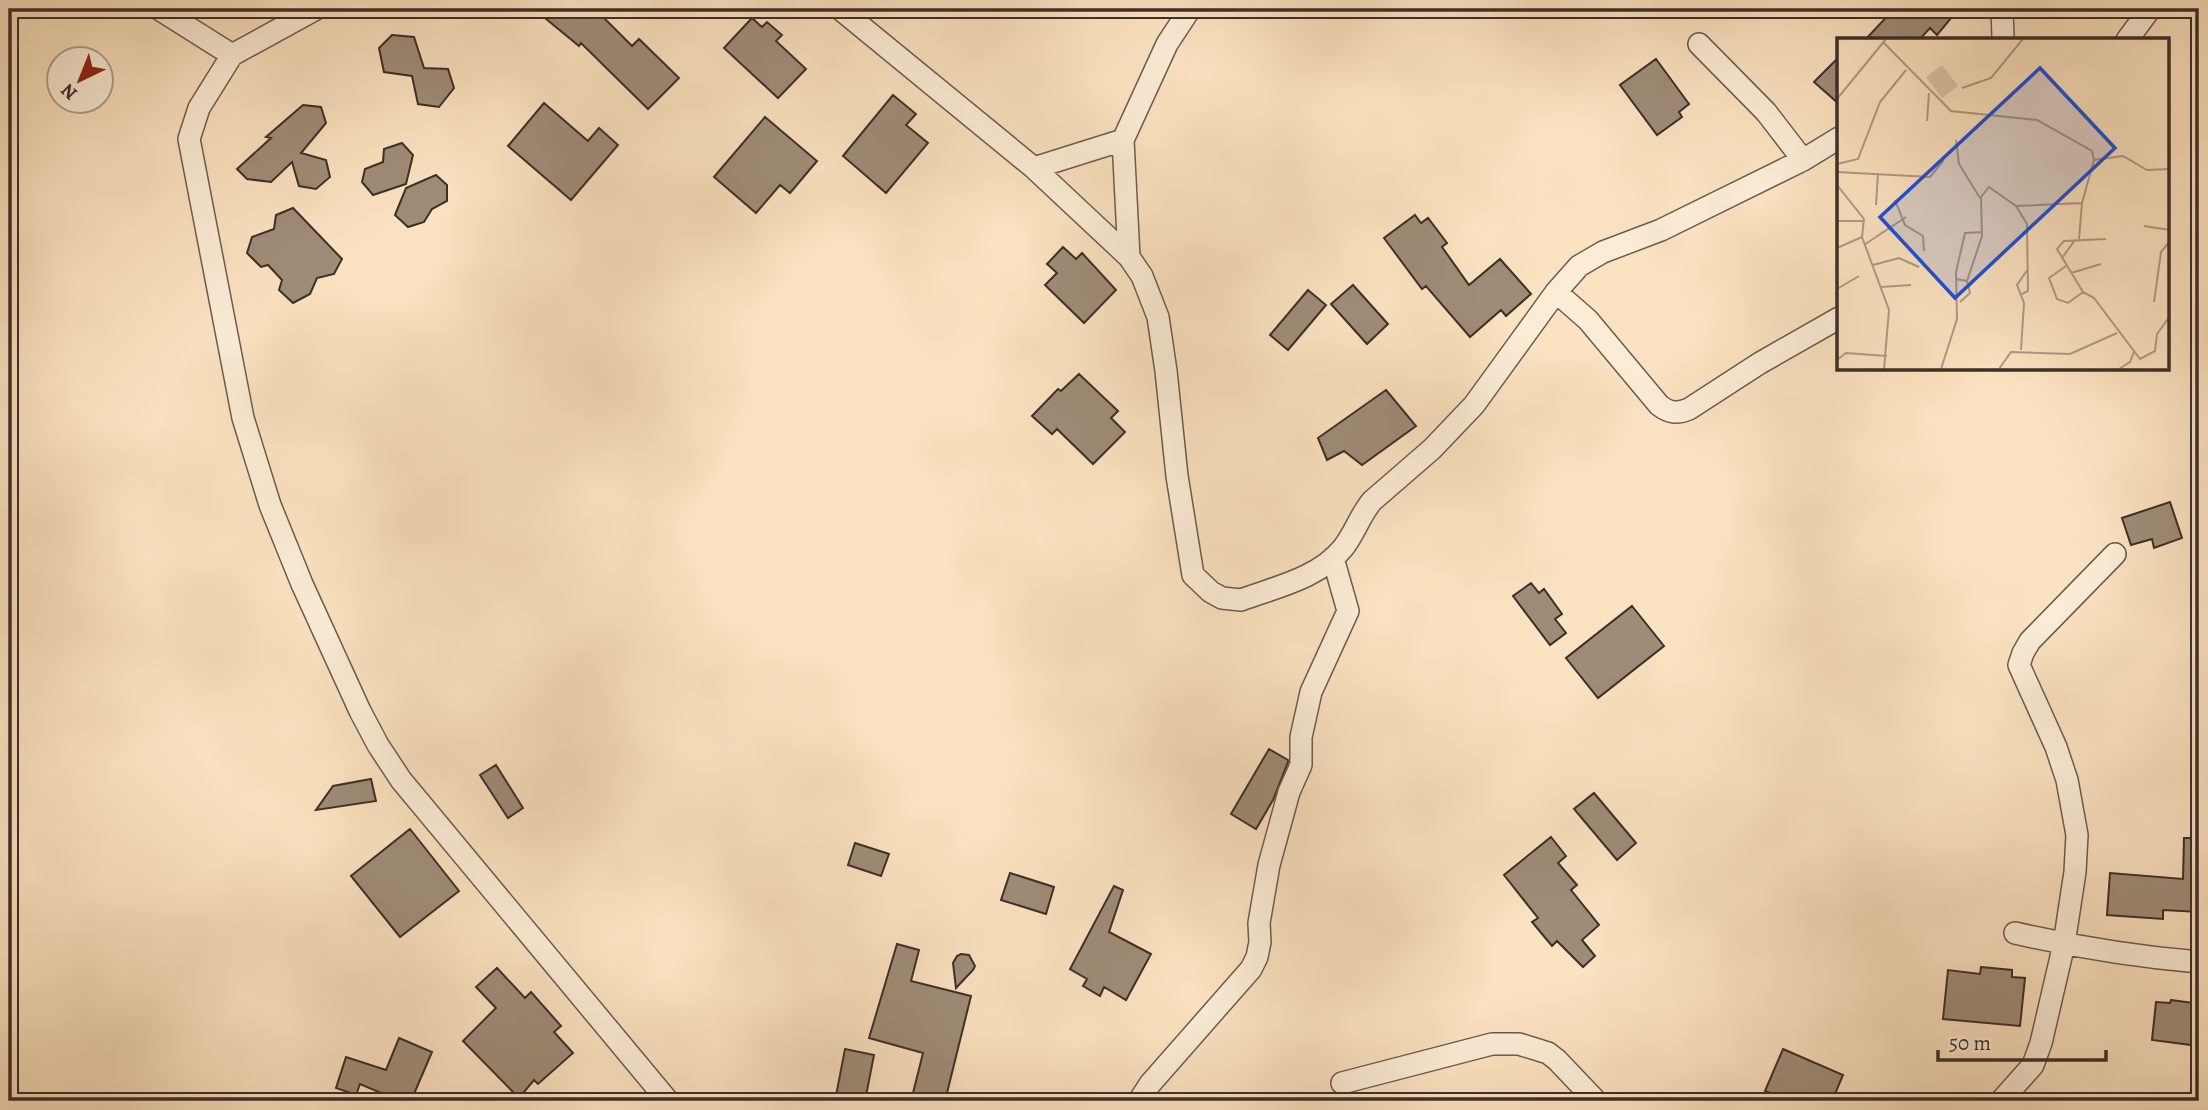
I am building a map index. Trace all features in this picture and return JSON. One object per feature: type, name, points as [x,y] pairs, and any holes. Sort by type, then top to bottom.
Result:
[{"type":"street","points":[[159,9],[232,55]]},
{"type":"street","points":[[316,9],[232,55],[199,108],[189,139],[243,418],[270,505],[302,584],[360,711],[401,780],[668,1101]]},
{"type":"street","points":[[840,9],[1034,168],[1129,257],[1142,276],[1158,317],[1177,476],[1193,575],[1211,592],[1222,598],[1241,600],[1314,572],[1333,558],[1351,537],[1372,500],[1423,458],[1474,405],[1556,292],[1587,260],[1661,230],[1802,160],[1837,139]]},
{"type":"street","points":[[1129,257],[1123,140],[1167,44],[1190,9]]},
{"type":"street","points":[[2002,9],[2008,38]]},
{"type":"street","points":[[2128,38],[2150,9]]},
{"type":"street","points":[[1699,44],[1766,112],[1802,160]]},
{"type":"street","points":[[1034,168],[1123,140]]},
{"type":"street","points":[[1556,292],[1588,320],[1659,405],[1674,413],[1689,409],[1760,363],[1837,319]]},
{"type":"street","points":[[2001,1101],[2033,1065],[2041,1043],[2064,944],[2075,872],[2077,835],[2067,780],[2056,747],[2019,665],[2030,641],[2115,554]]},
{"type":"street","points":[[1139,1101],[1150,1084],[1251,970],[1257,957],[1260,942],[1259,923],[1269,865],[1289,792],[1301,765],[1301,737],[1311,692],[1348,611],[1333,558]]},
{"type":"street","points":[[2015,933],[2150,958],[2199,961]]},
{"type":"street","points":[[1342,1083],[1492,1044],[1519,1044],[1557,1060],[1596,1101]]},
{"type":"building","points":[[534,9],[609,9],[603,17],[632,46],[639,39],[679,78],[648,109],[581,43],[579,46]]},
{"type":"building","points":[[1894,9],[1947,9],[1944,12],[1952,17],[1937,35],[1930,28],[1921,38],[1867,38]]},
{"type":"building","points":[[752,18],[762,27],[767,22],[782,35],[776,41],[806,69],[778,98],[724,48]]},
{"type":"building","points":[[392,35],[414,37],[424,68],[448,69],[454,88],[439,107],[418,104],[412,76],[384,72],[379,48]]},
{"type":"building","points":[[1656,59],[1689,104],[1679,112],[1682,117],[1657,135],[1620,85]]},
{"type":"building","points":[[1837,59],[1837,102],[1814,82]]},
{"type":"building","points":[[893,95],[916,114],[906,125],[928,143],[886,193],[843,156]]},
{"type":"building","points":[[544,103],[588,141],[599,128],[618,145],[571,200],[508,146]]},
{"type":"building","points":[[303,105],[321,107],[326,123],[301,153],[326,160],[330,177],[316,189],[299,186],[292,162],[271,182],[247,179],[237,169],[271,138],[266,137]]},
{"type":"building","points":[[765,117],[817,161],[790,193],[780,185],[756,213],[714,177]]},
{"type":"building","points":[[402,143],[413,155],[406,184],[373,195],[362,182],[365,169],[383,162],[384,149]]},
{"type":"building","points":[[436,175],[447,185],[447,201],[432,209],[424,222],[408,227],[395,215],[406,188]]},
{"type":"building","points":[[293,208],[342,259],[334,274],[317,278],[310,294],[293,303],[279,290],[282,280],[268,265],[261,267],[247,253],[252,237],[274,229],[276,215]]},
{"type":"building","points":[[1415,215],[1421,223],[1428,218],[1447,243],[1442,247],[1469,285],[1500,259],[1531,294],[1506,316],[1501,310],[1470,337],[1426,286],[1422,289],[1384,238]]},
{"type":"building","points":[[1063,247],[1076,259],[1082,253],[1116,290],[1084,323],[1045,285],[1057,273],[1047,264]]},
{"type":"building","points":[[1353,285],[1388,324],[1367,344],[1331,304]]},
{"type":"building","points":[[1308,290],[1326,305],[1288,350],[1270,335]]},
{"type":"building","points":[[1079,374],[1118,411],[1111,418],[1125,432],[1093,464],[1057,429],[1052,434],[1032,416],[1058,389],[1061,391]]},
{"type":"building","points":[[1386,390],[1416,426],[1362,465],[1344,451],[1327,460],[1318,438]]},
{"type":"building","points":[[2170,502],[2182,538],[2154,548],[2152,539],[2131,545],[2122,518]]},
{"type":"building","points":[[1531,583],[1539,593],[1544,589],[1562,614],[1555,619],[1566,633],[1550,645],[1513,596]]},
{"type":"building","points":[[1632,606],[1664,646],[1598,698],[1566,658]]},
{"type":"building","points":[[1269,749],[1288,762],[1273,800],[1256,829],[1231,814]]},
{"type":"building","points":[[496,765],[523,808],[508,818],[480,775]]},
{"type":"building","points":[[371,779],[376,801],[316,810],[333,786]]},
{"type":"building","points":[[1594,793],[1636,843],[1617,860],[1574,809]]},
{"type":"building","points":[[410,829],[459,891],[400,937],[351,876]]},
{"type":"building","points":[[1551,837],[1566,856],[1558,863],[1577,885],[1571,890],[1599,925],[1582,940],[1595,956],[1583,967],[1557,941],[1552,946],[1532,922],[1538,918],[1504,875]]},
{"type":"building","points":[[2184,838],[2199,838],[2199,912],[2163,910],[2163,919],[2107,915],[2110,873],[2183,879]]},
{"type":"building","points":[[855,843],[889,854],[881,876],[848,865]]},
{"type":"building","points":[[1010,873],[1054,887],[1046,914],[1001,900]]},
{"type":"building","points":[[1114,886],[1123,890],[1109,932],[1151,954],[1126,1000],[1104,987],[1100,996],[1083,986],[1087,979],[1070,969]]},
{"type":"building","points":[[897,944],[919,950],[911,981],[971,996],[945,1101],[911,1101],[923,1053],[869,1038]]},
{"type":"building","points":[[961,954],[969,955],[975,966],[956,988],[953,963]]},
{"type":"building","points":[[1981,967],[2012,970],[2012,977],[2025,978],[2020,1026],[1943,1019],[1948,970],[1980,974]]},
{"type":"building","points":[[497,968],[525,998],[531,992],[561,1026],[554,1032],[573,1053],[538,1084],[534,1080],[519,1098],[463,1041],[496,1008],[476,987]]},
{"type":"building","points":[[2171,1000],[2194,1003],[2193,1008],[2199,1009],[2199,1046],[2152,1040],[2156,1002],[2170,1003]]},
{"type":"building","points":[[399,1038],[432,1052],[411,1101],[400,1101],[360,1084],[356,1095],[336,1088],[346,1057],[386,1070]]},
{"type":"building","points":[[845,1049],[874,1055],[865,1101],[835,1101]]},
{"type":"building","points":[[1783,1049],[1843,1075],[1832,1101],[1770,1101],[1773,1094],[1765,1091]]}]
